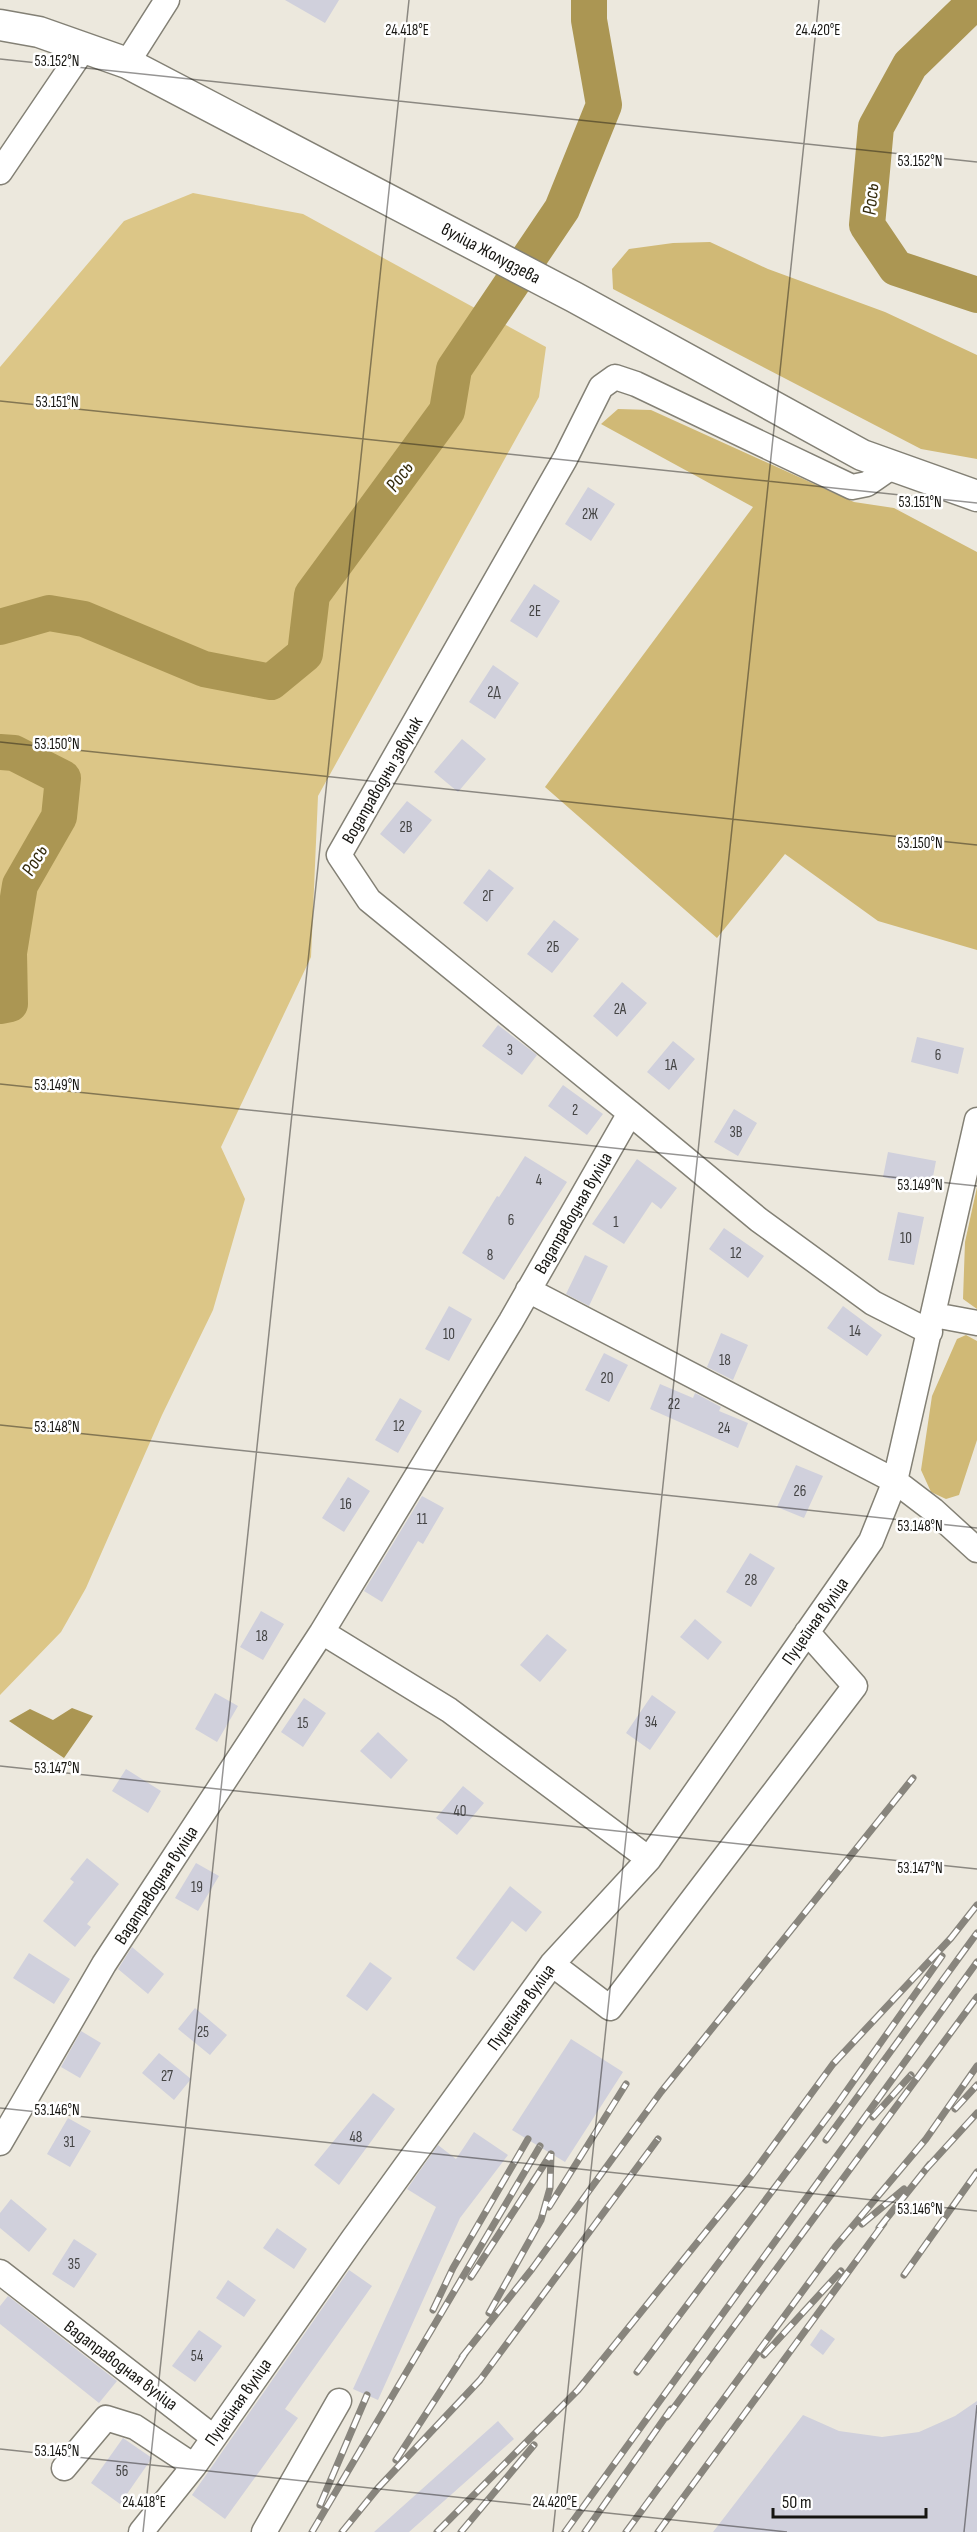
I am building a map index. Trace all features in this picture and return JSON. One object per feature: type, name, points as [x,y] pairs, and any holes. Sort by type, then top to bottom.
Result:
[{"type":"main road","name":"вуліца Жолудзева","points":[[0,25],[39,32],[127,63],[574,297],[862,455],[977,495]]},
{"type":"street","points":[[127,63],[167,0]]},
{"type":"street","points":[[0,172],[84,48]]},
{"type":"street","name":"Водаправодны завулак","points":[[630,1113],[369,900],[339,855],[565,459],[602,387],[615,377],[636,384],[852,487],[867,484],[893,466]]},
{"type":"street","points":[[630,1113],[759,1220],[873,1303],[932,1323],[977,1323]]},
{"type":"street","name":"Вадаправодная вуліца","points":[[0,2144],[104,1964],[322,1632],[528,1290],[630,1113]]},
{"type":"street","name":"Пуцейная вуліца","points":[[141,2532],[194,2466],[552,1964],[649,1859],[871,1541],[895,1481],[977,1120]]},
{"type":"street","points":[[528,1290],[895,1481],[933,1510],[977,1550]]},
{"type":"street","points":[[322,1632],[449,1710],[649,1859]]},
{"type":"street","points":[[552,1964],[610,2008],[855,1686],[807,1632]]},
{"type":"street","name":"Вадаправодная вуліца","points":[[0,2272],[213,2437]]},
{"type":"street","points":[[264,2532],[339,2401]]},
{"type":"street","points":[[64,2468],[106,2418],[135,2427],[194,2466]]},
{"type":"shaded area","points":[[193,193],[303,214],[546,347],[539,397],[318,796],[311,957],[221,1147],[245,1199],[213,1310],[162,1415],[86,1588],[61,1632],[0,1695],[0,367],[124,221]]},
{"type":"shaded area","points":[[710,242],[768,269],[885,312],[977,355],[977,459],[921,449],[613,289],[612,269],[629,249],[673,243]]},
{"type":"shaded area","points":[[618,409],[651,410],[854,502],[894,508],[977,552],[977,950],[878,921],[785,854],[717,938],[545,787],[753,507],[601,424]]},
{"type":"shaded area","points":[[977,1187],[977,1309],[963,1299],[965,1242]]},
{"type":"shaded area","points":[[966,1335],[977,1341],[977,1440],[959,1495],[946,1499],[931,1492],[921,1470],[932,1396],[957,1339]]},
{"type":"shaded area","points":[[72,1708],[93,1716],[64,1758],[9,1721],[30,1709],[53,1720]]},
{"type":"building","points":[[285,0],[339,0],[325,23]]},
{"type":"building","points":[[588,487],[615,504],[591,541],[565,524]]},
{"type":"building","points":[[534,584],[560,601],[537,638],[510,621]]},
{"type":"building","points":[[493,665],[519,683],[495,719],[469,702]]},
{"type":"building","points":[[462,739],[486,759],[458,792],[434,772]]},
{"type":"building","points":[[407,801],[432,820],[404,854],[380,834]]},
{"type":"building","points":[[489,869],[514,888],[487,922],[463,903]]},
{"type":"building","points":[[554,920],[579,939],[552,973],[527,954]]},
{"type":"building","points":[[622,982],[647,1003],[617,1037],[593,1016]]},
{"type":"building","points":[[498,1025],[537,1055],[522,1075],[482,1046]]},
{"type":"building","points":[[917,1037],[964,1048],[958,1074],[911,1062]]},
{"type":"building","points":[[673,1041],[695,1059],[669,1090],[647,1072]]},
{"type":"building","points":[[563,1085],[603,1114],[587,1135],[548,1106]]},
{"type":"building","points":[[734,1109],[757,1123],[738,1156],[714,1142]]},
{"type":"building","points":[[888,1152],[936,1161],[931,1187],[883,1177]]},
{"type":"building","points":[[525,1156],[567,1182],[504,1280],[462,1253]]},
{"type":"building","points":[[637,1159],[677,1188],[661,1209],[652,1202],[624,1244],[592,1224]]},
{"type":"building","points":[[898,1212],[924,1217],[914,1265],[888,1260]]},
{"type":"building","points":[[724,1228],[764,1256],[748,1278],[709,1249]]},
{"type":"building","points":[[585,1255],[608,1266],[589,1306],[566,1294]]},
{"type":"building","points":[[449,1306],[472,1319],[449,1361],[425,1349]]},
{"type":"building","points":[[843,1306],[882,1335],[867,1356],[827,1328]]},
{"type":"building","points":[[721,1333],[748,1345],[733,1380],[707,1367]]},
{"type":"building","points":[[604,1353],[628,1365],[609,1402],[585,1390]]},
{"type":"building","points":[[660,1384],[693,1398],[695,1393],[721,1407],[719,1411],[748,1423],[738,1448],[650,1409]]},
{"type":"building","points":[[400,1398],[422,1411],[398,1453],[375,1440]]},
{"type":"building","points":[[796,1465],[823,1476],[804,1518],[777,1507]]},
{"type":"building","points":[[348,1477],[370,1491],[344,1532],[322,1518]]},
{"type":"building","points":[[422,1496],[444,1508],[423,1544],[418,1541],[382,1602],[364,1591]]},
{"type":"building","points":[[750,1553],[775,1568],[751,1607],[726,1592]]},
{"type":"building","points":[[261,1611],[284,1624],[263,1660],[240,1647]]},
{"type":"building","points":[[695,1619],[722,1642],[708,1660],[680,1637]]},
{"type":"building","points":[[547,1634],[567,1650],[540,1682],[520,1665]]},
{"type":"building","points":[[215,1693],[238,1706],[217,1742],[195,1729]]},
{"type":"building","points":[[652,1695],[676,1712],[650,1750],[626,1733]]},
{"type":"building","points":[[304,1698],[326,1713],[303,1747],[281,1732]]},
{"type":"building","points":[[378,1732],[408,1760],[391,1779],[360,1751]]},
{"type":"building","points":[[126,1769],[161,1791],[148,1813],[112,1791]]},
{"type":"building","points":[[463,1786],[484,1803],[457,1835],[436,1818]]},
{"type":"building","points":[[87,1858],[119,1884],[87,1924],[91,1927],[75,1947],[43,1921],[74,1882],[70,1879]]},
{"type":"building","points":[[196,1863],[219,1876],[198,1911],[175,1898]]},
{"type":"building","points":[[510,1886],[542,1912],[526,1932],[512,1921],[474,1971],[456,1958]]},
{"type":"building","points":[[132,1947],[164,1974],[148,1994],[118,1969]]},
{"type":"building","points":[[29,1953],[70,1979],[54,2004],[13,1978]]},
{"type":"building","points":[[370,1962],[392,1978],[367,2011],[346,1996]]},
{"type":"building","points":[[195,2008],[227,2035],[210,2055],[178,2029]]},
{"type":"building","points":[[81,2031],[101,2043],[80,2078],[61,2067]]},
{"type":"building","points":[[571,2039],[623,2072],[565,2162],[512,2130]]},
{"type":"building","points":[[159,2053],[191,2079],[174,2100],[142,2073]]},
{"type":"building","points":[[373,2093],[395,2109],[339,2185],[314,2165]]},
{"type":"building","points":[[68,2118],[91,2131],[70,2167],[47,2154]]},
{"type":"building","points":[[474,2132],[508,2155],[460,2218],[378,2400],[353,2389],[436,2207],[407,2189],[438,2145],[456,2159]]},
{"type":"building","points":[[11,2199],[47,2229],[29,2252],[0,2228],[0,2213]]},
{"type":"building","points":[[277,2228],[307,2249],[294,2269],[263,2248]]},
{"type":"building","points":[[74,2239],[97,2254],[74,2288],[52,2274]]},
{"type":"building","points":[[349,2270],[372,2286],[285,2409],[298,2418],[225,2519],[192,2495]]},
{"type":"building","points":[[228,2280],[256,2300],[244,2317],[216,2298]]},
{"type":"building","points":[[8,2296],[117,2381],[99,2403],[0,2324],[0,2306]]},
{"type":"building","points":[[821,2329],[835,2339],[823,2355],[810,2345]]},
{"type":"building","points":[[199,2330],[222,2346],[195,2382],[172,2366]]},
{"type":"building","points":[[977,2401],[977,2532],[713,2532],[803,2415],[839,2431],[882,2437],[919,2432],[955,2416]]},
{"type":"building","points":[[498,2421],[514,2439],[409,2532],[374,2532]]},
{"type":"building","points":[[123,2438],[152,2458],[120,2504],[91,2483]]},
{"type":"waterway","name":"Рось","points":[[0,627],[49,613],[84,619],[204,669],[271,682],[305,654],[312,595],[447,411],[454,369],[562,209],[604,105],[589,20],[589,0]]},
{"type":"waterway","name":"Рось","points":[[977,0],[910,65],[876,127],[867,225],[896,268],[977,295]]},
{"type":"waterway","name":"Рось","points":[[0,752],[14,753],[63,778],[59,817],[20,885],[9,953],[10,1004],[0,1006]]},
{"type":"railway","points":[[462,2357],[532,2269],[661,2092],[913,1778]]},
{"type":"railway","points":[[437,2532],[578,2390],[751,2176],[833,2064],[951,1938],[977,1905]]},
{"type":"railway","points":[[826,2140],[977,1933]]},
{"type":"railway","points":[[637,2372],[838,2103],[942,1956]]},
{"type":"railway","points":[[565,2532],[977,1962]]},
{"type":"railway","points":[[667,2417],[977,1997]]},
{"type":"railway","points":[[626,2532],[835,2247],[926,2139],[977,2066]]},
{"type":"railway","points":[[873,2117],[911,2075]]},
{"type":"railway","points":[[549,2207],[626,2084]]},
{"type":"railway","points":[[955,2109],[977,2085]]},
{"type":"railway","points":[[926,2169],[977,2113]]},
{"type":"railway","points":[[433,2310],[453,2268],[528,2139]]},
{"type":"railway","points":[[342,2532],[378,2488],[480,2380],[658,2139]]},
{"type":"railway","points":[[312,2532],[540,2146]]},
{"type":"railway","points":[[471,2277],[551,2154]]},
{"type":"railway","points":[[489,2313],[541,2220],[550,2188],[551,2154]]},
{"type":"railway","points":[[879,2228],[930,2164]]},
{"type":"railway","points":[[904,2275],[977,2172]]},
{"type":"railway","points":[[862,2224],[904,2189]]},
{"type":"railway","points":[[658,2532],[884,2223]]},
{"type":"railway","points":[[764,2355],[841,2271]]},
{"type":"railway","points":[[396,2460],[466,2352]]},
{"type":"railway","points":[[320,2505],[367,2395]]},
{"type":"railway","points":[[585,2532],[671,2409]]},
{"type":"railway","points":[[461,2532],[534,2445]]}]
